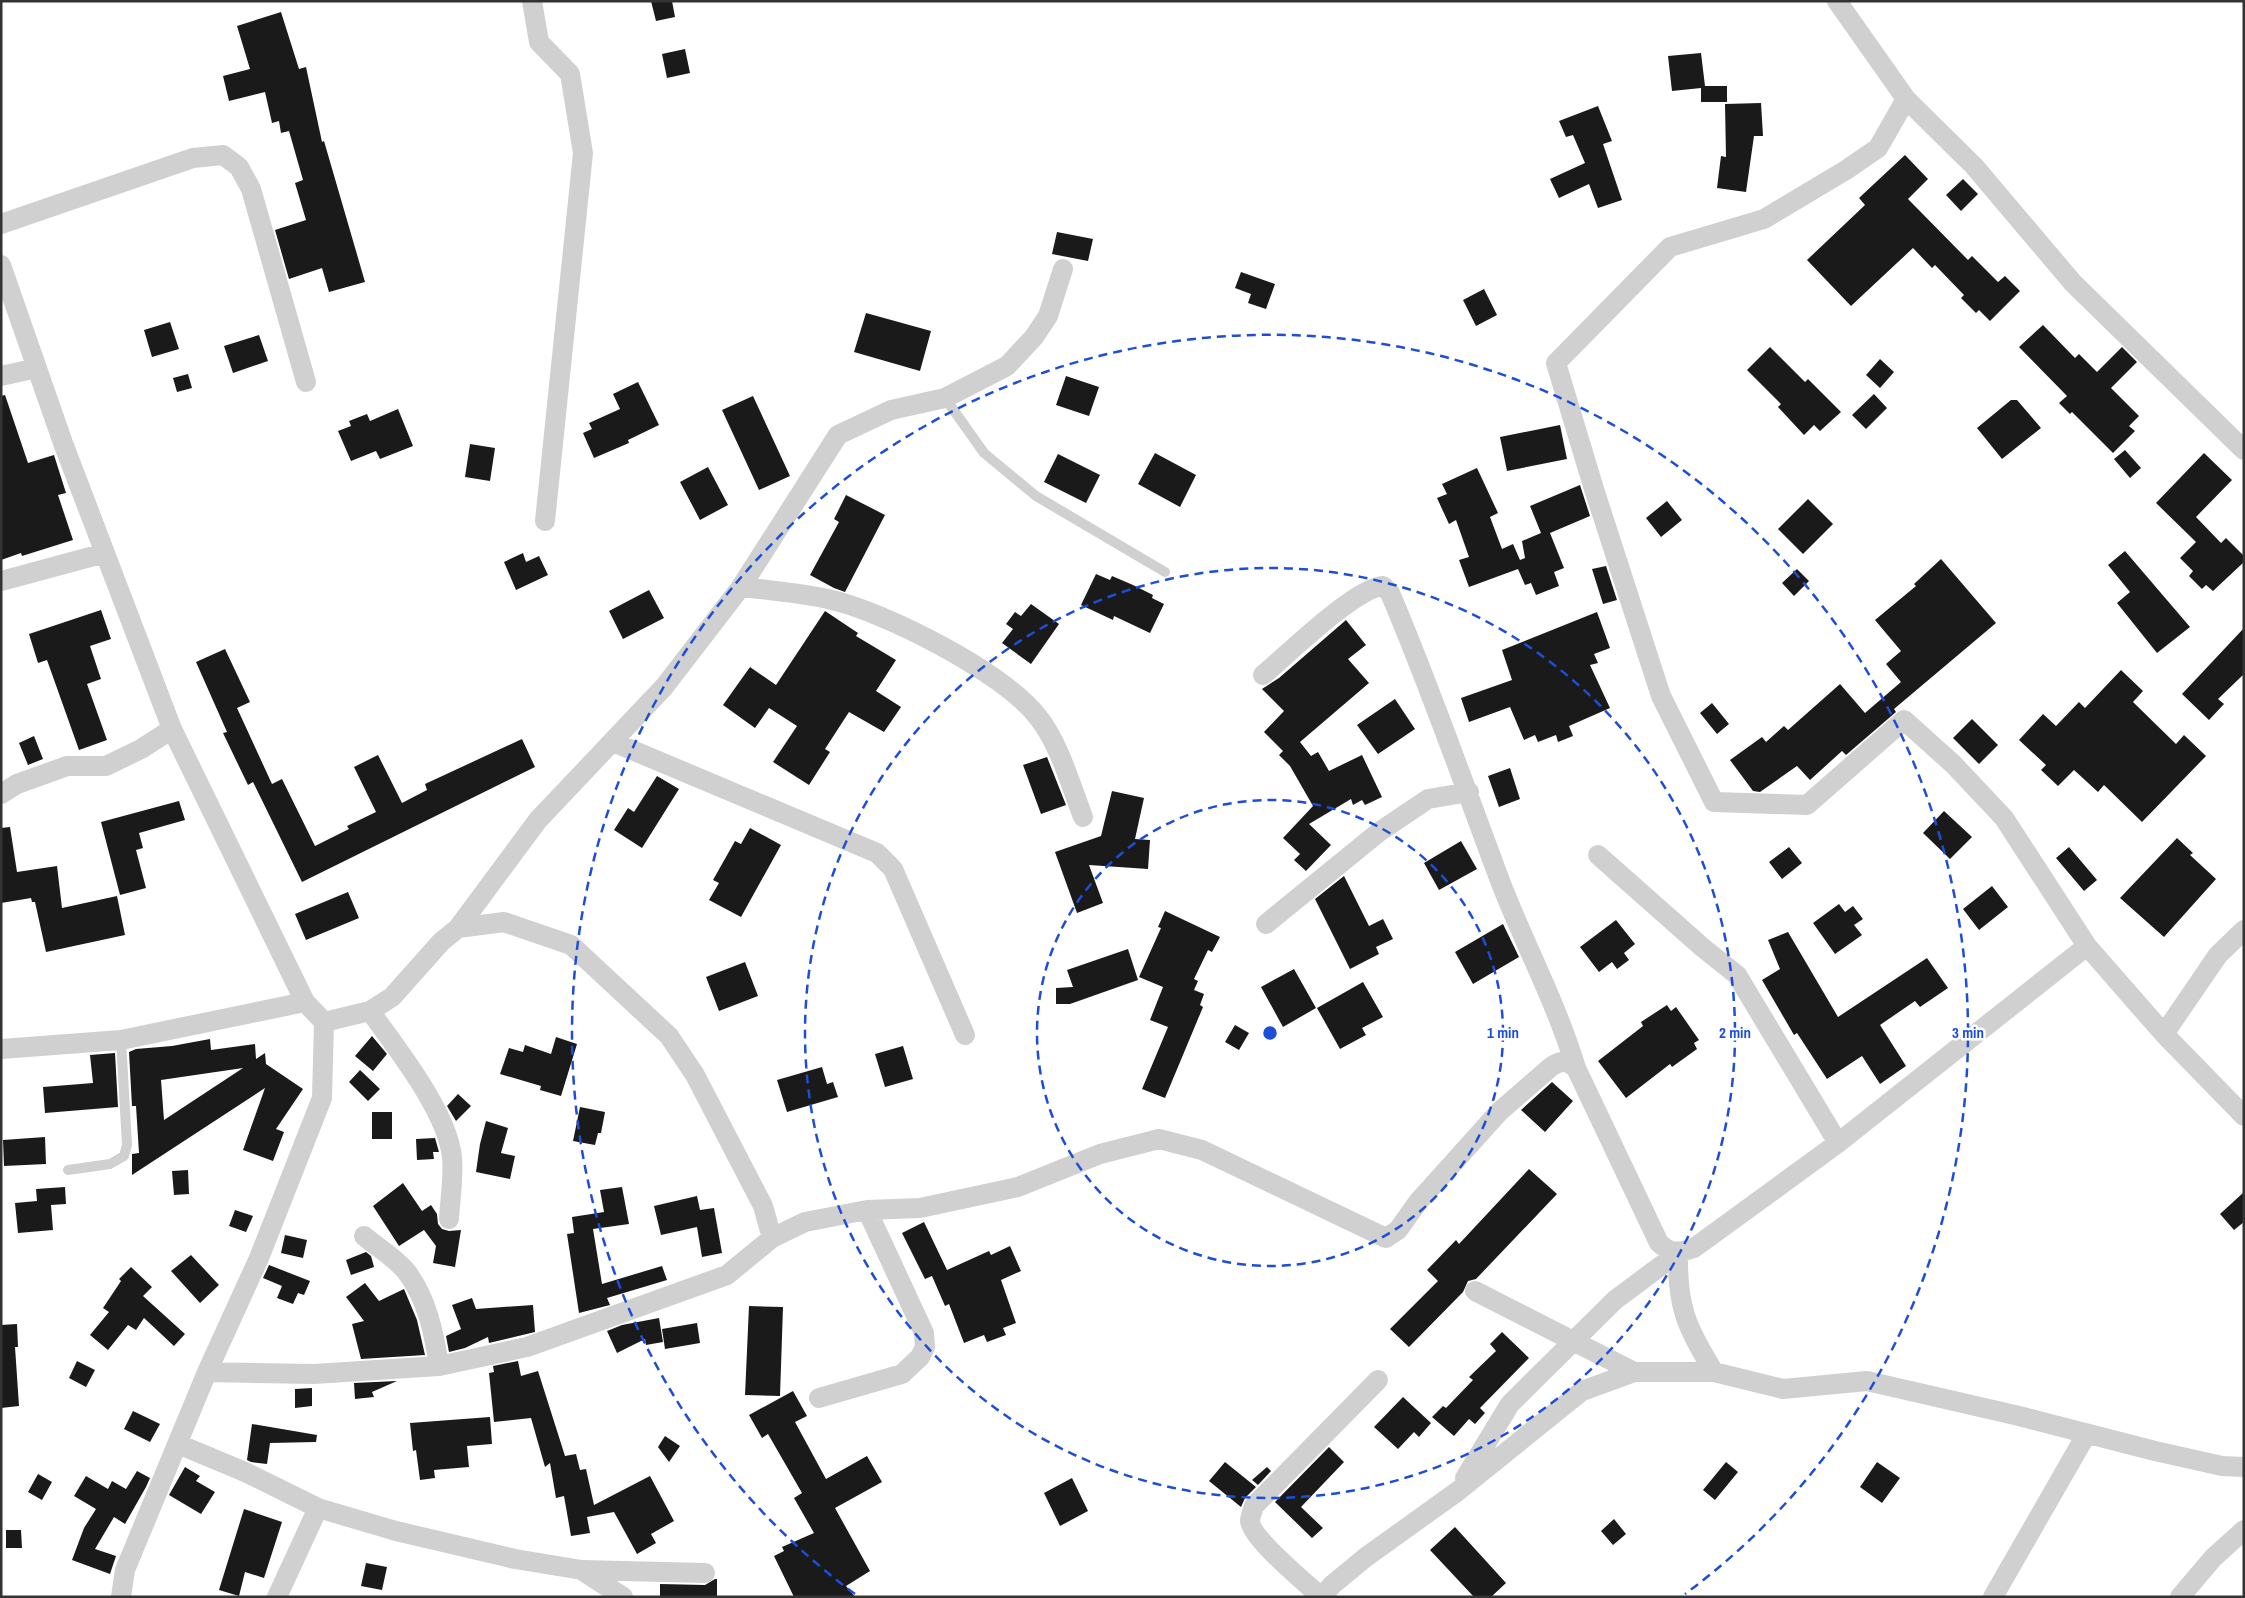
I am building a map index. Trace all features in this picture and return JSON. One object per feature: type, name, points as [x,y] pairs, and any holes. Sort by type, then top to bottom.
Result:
[{"type":"street","points":[[532,1],[539,42],[570,74],[583,153],[545,521]]},
{"type":"street","points":[[1837,1],[1906,100],[1974,166],[2073,283],[2244,450]]},
{"type":"street","points":[[1906,100],[1878,148],[1846,170],[1764,219],[1670,247],[1556,364],[1661,696],[1714,802],[1806,805],[1904,720],[1953,764],[2004,818],[2088,946],[2164,1034],[2244,1116]]},
{"type":"street","points":[[1,224],[193,158],[223,155],[239,166],[251,189],[306,382]]},
{"type":"street","points":[[1,265],[63,443],[172,729],[305,1002],[324,1022],[322,1098],[259,1258],[207,1372],[125,1570],[122,1597]]},
{"type":"street","points":[[324,1022],[370,1011],[392,996],[441,942],[458,928],[538,820],[614,742],[664,687],[742,587],[838,435],[891,410],[944,398],[1006,366],[1034,337],[1048,316],[1063,268]]},
{"type":"street","points":[[1,376],[37,368]]},
{"type":"street","points":[[1,581],[105,553]]},
{"type":"street","points":[[1263,675],[1350,601],[1376,586],[1383,586],[1390,592],[1417,656],[1469,792],[1502,885],[1530,955],[1555,1006],[1576,1068],[1659,1243],[1667,1250],[1678,1253]]},
{"type":"street","points":[[742,587],[829,599],[884,617],[973,665],[1015,693],[1039,717],[1058,753],[1083,818]]},
{"type":"street","points":[[1,794],[16,784],[67,766],[106,766],[141,749],[172,729]]},
{"type":"street","points":[[614,742],[877,853],[893,869],[965,1034]]},
{"type":"street","points":[[1266,924],[1379,832],[1428,799],[1469,792]]},
{"type":"street","points":[[1598,855],[1702,947],[1737,975],[1838,1143]]},
{"type":"street","points":[[458,928],[504,922],[571,945],[657,1024],[669,1036],[695,1075],[763,1206],[772,1238]]},
{"type":"street","points":[[2164,1034],[2218,954],[2244,930]]},
{"type":"street","points":[[1458,1491],[1510,1404],[1573,1339],[1615,1300],[1678,1253],[1694,1248],[1838,1143],[2088,946]]},
{"type":"street","points":[[1,1049],[121,1040],[305,1002]]},
{"type":"street","points":[[370,1011],[414,1074],[441,1123],[452,1157],[449,1219]]},
{"type":"street","points":[[207,1372],[314,1374],[439,1366],[527,1347],[726,1275],[772,1238],[805,1222],[866,1210],[920,1208],[1018,1187],[1100,1154],[1159,1138],[1202,1150],[1386,1238],[1398,1230],[1418,1202],[1506,1106],[1560,1061],[1568,1062],[1576,1068]]},
{"type":"street","points":[[819,1398],[902,1374],[920,1357],[925,1347],[924,1332],[866,1210]]},
{"type":"street","points":[[364,1236],[406,1271],[424,1302],[439,1366]]},
{"type":"street","points":[[1678,1253],[1677,1286],[1683,1314],[1694,1339],[1714,1372]]},
{"type":"street","points":[[1475,1291],[1573,1339],[1634,1372]]},
{"type":"street","points":[[1378,1380],[1254,1506],[1250,1521],[1253,1530],[1266,1546],[1321,1597],[1366,1557],[1458,1491],[1582,1391],[1634,1372],[1714,1372],[1783,1389],[1866,1381],[2222,1466],[2244,1467]]},
{"type":"street","points":[[1994,1597],[2086,1435]]},
{"type":"street","points":[[178,1444],[245,1472],[318,1508],[396,1531],[515,1559],[582,1570],[705,1573]]},
{"type":"street","points":[[277,1597],[318,1508]]},
{"type":"street","points":[[2180,1597],[2213,1558],[2244,1530]]},
{"type":"street","points":[[582,1570],[623,1597]]},
{"type":"lane","points":[[944,398],[984,453],[1036,496],[1165,572]]},
{"type":"lane","points":[[68,1170],[110,1164],[124,1156],[127,1145],[121,1040]]},
{"type":"building","points":[[651,1],[672,1],[675,17],[656,21]]},
{"type":"building","points":[[281,12],[299,69],[306,67],[322,142],[324,141],[365,282],[329,292],[322,268],[289,279],[275,230],[306,220],[295,183],[303,180],[289,131],[281,133],[279,121],[272,123],[265,92],[229,101],[223,76],[250,69],[237,26]]},
{"type":"building","points":[[685,49],[690,73],[667,78],[662,54]]},
{"type":"building","points":[[1701,53],[1705,86],[1727,86],[1727,102],[1701,102],[1701,88],[1672,91],[1668,56]]},
{"type":"building","points":[[1761,103],[1763,136],[1754,136],[1746,192],[1717,188],[1721,156],[1726,157],[1725,104]]},
{"type":"building","points":[[1598,106],[1612,141],[1603,144],[1622,200],[1598,208],[1589,184],[1559,198],[1550,179],[1585,163],[1573,135],[1566,137],[1559,121]]},
{"type":"building","points":[[1905,155],[1928,179],[1908,199],[1968,260],[1972,256],[1998,282],[2005,276],[2020,291],[1990,321],[1979,310],[1976,313],[1961,298],[1964,295],[1935,265],[1932,268],[1913,248],[1851,306],[1807,260],[1865,205],[1859,198]]},
{"type":"building","points":[[1963,179],[1978,194],[1961,211],[1946,195]]},
{"type":"building","points":[[1057,232],[1093,239],[1088,261],[1052,254]]},
{"type":"building","points":[[1241,272],[1275,284],[1266,309],[1248,303],[1251,294],[1235,288]]},
{"type":"building","points":[[1484,289],[1497,315],[1476,326],[1463,300]]},
{"type":"building","points":[[866,313],[931,331],[920,371],[854,352]]},
{"type":"building","points":[[170,322],[179,349],[152,357],[144,330]]},
{"type":"building","points":[[2043,325],[2075,358],[2079,354],[2097,372],[2122,347],[2137,362],[2111,388],[2139,416],[2129,426],[2135,431],[2113,453],[2072,412],[2070,414],[2059,403],[2067,396],[2019,347]]},
{"type":"building","points":[[259,335],[268,361],[233,373],[224,346]]},
{"type":"building","points":[[1770,347],[1805,382],[1808,379],[1841,412],[1820,431],[1814,425],[1804,435],[1778,407],[1781,404],[1747,370]]},
{"type":"building","points":[[1880,359],[1894,372],[1880,388],[1866,375]]},
{"type":"building","points":[[188,374],[192,388],[177,392],[173,378]]},
{"type":"building","points":[[1066,376],[1099,387],[1089,416],[1056,405]]},
{"type":"building","points":[[638,382],[659,425],[628,440],[629,443],[594,458],[583,433],[592,429],[589,423],[620,409],[613,394]]},
{"type":"building","points":[[1874,394],[1887,408],[1866,429],[1852,415]]},
{"type":"building","points":[[5,395],[28,463],[54,455],[66,493],[58,495],[73,540],[22,556],[21,553],[1,560],[1,396]]},
{"type":"building","points":[[753,396],[790,476],[759,490],[722,410]]},
{"type":"building","points":[[2011,400],[2017,400],[2041,428],[2002,459],[1977,428]]},
{"type":"building","points":[[398,409],[413,446],[380,459],[376,451],[351,461],[338,431],[351,426],[349,421],[367,414],[370,421]]},
{"type":"building","points":[[1560,425],[1567,459],[1507,471],[1500,437]]},
{"type":"building","points":[[470,444],[495,448],[490,481],[465,477]]},
{"type":"building","points":[[2125,450],[2141,468],[2130,478],[2114,459]]},
{"type":"building","points":[[1155,453],[1196,475],[1180,507],[1138,484]]},
{"type":"building","points":[[2204,453],[2232,480],[2196,517],[2221,543],[2226,538],[2244,556],[2244,562],[2213,591],[2206,585],[2202,589],[2189,576],[2193,571],[2180,558],[2196,542],[2156,503]]},
{"type":"building","points":[[1058,454],[1100,475],[1086,503],[1044,482]]},
{"type":"building","points":[[708,467],[728,505],[700,520],[680,482]]},
{"type":"building","points":[[1477,468],[1498,513],[1490,517],[1502,549],[1513,544],[1520,560],[1525,558],[1522,541],[1541,533],[1530,506],[1580,485],[1590,516],[1550,533],[1564,568],[1554,572],[1559,586],[1536,595],[1531,583],[1525,585],[1518,569],[1469,587],[1459,560],[1469,557],[1456,520],[1449,524],[1437,498],[1447,494],[1442,484]]},
{"type":"building","points":[[846,495],[885,515],[845,592],[810,575],[839,522],[834,519]]},
{"type":"building","points":[[1808,499],[1833,524],[1803,554],[1778,529]]},
{"type":"building","points":[[1667,501],[1682,520],[1661,537],[1646,518]]},
{"type":"building","points":[[2125,551],[2190,627],[2157,653],[2117,603],[2130,592],[2108,565]]},
{"type":"building","points":[[523,553],[526,562],[539,556],[548,575],[516,590],[504,562]]},
{"type":"building","points":[[1941,559],[1996,623],[1894,709],[1896,712],[1846,755],[1842,751],[1810,780],[1797,766],[1760,792],[1753,791],[1730,760],[1762,737],[1766,742],[1784,726],[1788,730],[1840,684],[1865,713],[1901,682],[1886,664],[1901,651],[1875,620],[1916,586],[1914,584]]},
{"type":"building","points":[[1606,566],[1617,600],[1603,604],[1592,569]]},
{"type":"building","points":[[1797,569],[1809,581],[1794,596],[1782,583]]},
{"type":"building","points":[[1096,574],[1110,580],[1112,576],[1133,585],[1153,595],[1152,598],[1164,604],[1150,633],[1114,616],[1113,620],[1081,605]]},
{"type":"building","points":[[649,590],[664,618],[623,639],[609,611]]},
{"type":"building","points":[[1031,604],[1059,624],[1031,664],[1002,643],[1013,629],[1006,624],[1015,612],[1021,616]]},
{"type":"building","points":[[101,610],[111,639],[90,646],[101,679],[87,684],[107,740],[79,750],[47,660],[38,663],[29,634]]},
{"type":"building","points":[[825,611],[858,633],[856,636],[896,660],[876,691],[901,707],[884,732],[849,712],[825,749],[830,752],[809,785],[773,762],[797,726],[769,708],[755,728],[723,705],[750,667],[776,685]]},
{"type":"building","points":[[1597,612],[1610,648],[1594,654],[1598,663],[1590,665],[1610,708],[1569,726],[1573,736],[1558,742],[1556,735],[1538,742],[1535,735],[1524,740],[1510,707],[1469,722],[1461,698],[1512,680],[1502,650]]},
{"type":"building","points":[[1346,620],[1366,645],[1348,659],[1369,683],[1300,742],[1311,756],[1318,752],[1329,771],[1362,755],[1382,797],[1365,805],[1362,800],[1353,805],[1351,799],[1309,824],[1331,845],[1306,871],[1294,860],[1300,854],[1283,838],[1313,806],[1290,766],[1279,755],[1283,751],[1264,732],[1284,711],[1262,689],[1279,678]]},
{"type":"building","points":[[2244,628],[2244,674],[2218,699],[2224,704],[2209,720],[2182,694]]},
{"type":"building","points":[[225,649],[250,702],[237,708],[272,784],[282,779],[315,846],[349,829],[347,826],[376,812],[354,767],[378,755],[402,803],[427,790],[425,784],[522,739],[535,767],[302,882],[253,782],[248,785],[223,733],[227,732],[196,662]]},
{"type":"building","points":[[2121,670],[2143,691],[2133,702],[2176,744],[2184,735],[2206,756],[2142,822],[2104,785],[2098,792],[2074,770],[2058,786],[2041,770],[2046,765],[2019,740],[2043,714],[2056,726],[2079,702],[2085,708]]},
{"type":"building","points":[[1395,699],[1415,729],[1378,754],[1357,725]]},
{"type":"building","points":[[1712,703],[1729,724],[1717,734],[1700,713]]},
{"type":"building","points":[[1972,719],[1998,745],[1979,764],[1953,738]]},
{"type":"building","points":[[34,736],[43,759],[28,765],[19,743]]},
{"type":"building","points":[[1047,757],[1066,805],[1041,814],[1023,765]]},
{"type":"building","points":[[1510,768],[1520,799],[1499,807],[1488,776]]},
{"type":"building","points":[[657,776],[679,789],[642,848],[614,830],[628,808],[634,812]]},
{"type":"building","points":[[1112,791],[1144,798],[1135,839],[1150,840],[1148,869],[1089,865],[1103,903],[1077,913],[1055,852],[1101,836]]},
{"type":"building","points":[[179,801],[185,820],[139,833],[143,848],[136,850],[146,888],[120,895],[101,822]]},
{"type":"building","points":[[1944,811],[1972,837],[1950,859],[1923,833]]},
{"type":"building","points":[[10,827],[17,872],[57,866],[62,908],[117,896],[125,935],[46,952],[35,902],[32,902],[31,898],[1,903],[1,828]]},
{"type":"building","points":[[750,828],[781,845],[741,917],[709,900],[719,883],[713,880],[735,841],[741,844]]},
{"type":"building","points":[[2177,838],[2193,853],[2190,855],[2216,879],[2164,937],[2120,898]]},
{"type":"building","points":[[1461,841],[1477,869],[1439,890],[1424,863]]},
{"type":"building","points":[[1789,847],[1802,863],[1782,879],[1769,862]]},
{"type":"building","points":[[2069,847],[2097,880],[2084,891],[2056,858]]},
{"type":"building","points":[[1344,876],[1369,926],[1383,919],[1393,939],[1376,947],[1379,954],[1350,969],[1315,899]]},
{"type":"building","points":[[1992,886],[2008,907],[1979,930],[1963,909]]},
{"type":"building","points":[[348,892],[359,918],[306,940],[295,914]]},
{"type":"building","points":[[1839,904],[1845,912],[1853,906],[1863,919],[1854,925],[1862,935],[1835,954],[1813,923]]},
{"type":"building","points":[[1165,911],[1220,937],[1212,952],[1208,950],[1194,979],[1198,981],[1194,990],[1204,994],[1200,1005],[1203,1007],[1165,1098],[1142,1089],[1168,1027],[1150,1020],[1163,987],[1139,977],[1161,928],[1158,927]]},
{"type":"building","points":[[1616,920],[1635,944],[1624,953],[1629,960],[1617,969],[1612,962],[1599,972],[1580,947]]},
{"type":"building","points":[[1503,924],[1519,957],[1473,984],[1455,952]]},
{"type":"building","points":[[1788,932],[1838,1017],[1927,958],[1948,988],[1920,1007],[1915,1001],[1880,1025],[1906,1066],[1880,1084],[1862,1056],[1827,1079],[1797,1033],[1794,1035],[1762,980],[1780,969],[1768,940]]},
{"type":"building","points":[[1128,949],[1138,980],[1070,1004],[1056,1004],[1056,988],[1073,987],[1067,970]]},
{"type":"building","points":[[745,962],[758,996],[719,1011],[706,977]]},
{"type":"building","points":[[1294,969],[1316,1008],[1283,1027],[1261,987]]},
{"type":"building","points":[[1363,982],[1383,1017],[1362,1028],[1366,1035],[1340,1049],[1317,1008]]},
{"type":"building","points":[[1667,1005],[1671,1011],[1676,1007],[1699,1040],[1694,1043],[1697,1049],[1672,1067],[1670,1064],[1626,1098],[1598,1061],[1643,1026],[1641,1022]]},
{"type":"building","points":[[1235,1025],[1249,1033],[1239,1050],[1225,1042]]},
{"type":"building","points":[[372,1036],[387,1054],[373,1071],[355,1056]]},
{"type":"building","points":[[556,1037],[577,1044],[561,1096],[540,1090],[541,1086],[500,1074],[509,1048],[523,1052],[525,1045],[551,1054]]},
{"type":"building","points":[[210,1039],[211,1050],[255,1044],[256,1059],[265,1053],[266,1064],[303,1089],[276,1129],[284,1132],[273,1161],[243,1150],[265,1088],[132,1175],[132,1154],[139,1153],[136,1106],[132,1106],[129,1052],[136,1049],[172,1046]],"holes":[[[243,1068],[164,1120],[161,1080]]]},
{"type":"building","points":[[903,1046],[913,1079],[885,1087],[875,1054]]},
{"type":"building","points":[[115,1053],[118,1107],[45,1113],[43,1087],[93,1083],[90,1055]]},
{"type":"building","points":[[822,1067],[827,1084],[833,1082],[838,1097],[787,1112],[777,1080]]},
{"type":"building","points":[[360,1070],[380,1089],[368,1101],[349,1082]]},
{"type":"building","points":[[1552,1082],[1573,1101],[1545,1132],[1521,1110]]},
{"type":"building","points":[[458,1094],[471,1106],[456,1121],[447,1106]]},
{"type":"building","points":[[580,1107],[605,1112],[601,1133],[598,1133],[595,1145],[573,1141]]},
{"type":"building","points":[[372,1112],[392,1112],[392,1139],[372,1139]]},
{"type":"building","points":[[486,1121],[508,1128],[501,1153],[515,1156],[510,1179],[476,1172]]},
{"type":"building","points":[[45,1137],[46,1164],[4,1166],[3,1140]]},
{"type":"building","points":[[435,1138],[439,1152],[433,1152],[434,1159],[417,1160],[416,1139]]},
{"type":"building","points":[[1529,1169],[1557,1194],[1476,1279],[1468,1281],[1463,1292],[1409,1347],[1390,1329],[1438,1281],[1427,1270],[1456,1240],[1459,1244]]},
{"type":"building","points":[[188,1170],[189,1194],[174,1195],[172,1171]]},
{"type":"building","points":[[403,1183],[422,1211],[431,1205],[437,1214],[438,1224],[442,1229],[449,1231],[461,1230],[455,1267],[433,1263],[436,1246],[424,1230],[399,1246],[373,1206]]},
{"type":"building","points":[[65,1187],[66,1204],[51,1205],[53,1230],[18,1233],[15,1203],[37,1201],[36,1189]]},
{"type":"building","points":[[622,1187],[629,1224],[593,1229],[602,1284],[662,1266],[667,1280],[607,1298],[610,1305],[579,1313],[567,1234],[574,1233],[572,1217],[604,1212],[600,1190]]},
{"type":"building","points":[[2244,1192],[2244,1222],[2234,1230],[2220,1214]]},
{"type":"building","points":[[697,1196],[700,1210],[714,1208],[722,1253],[702,1257],[697,1227],[661,1235],[654,1206]]},
{"type":"building","points":[[235,1210],[253,1216],[246,1232],[229,1226]]},
{"type":"building","points":[[924,1222],[947,1270],[989,1251],[991,1255],[1010,1246],[1021,1271],[1001,1280],[1016,1323],[1003,1328],[1006,1335],[987,1342],[984,1335],[964,1343],[949,1304],[945,1306],[932,1276],[925,1279],[902,1233]]},
{"type":"building","points":[[285,1235],[307,1240],[303,1258],[281,1253]]},
{"type":"building","points":[[366,1252],[371,1256],[374,1267],[351,1275],[346,1260]]},
{"type":"building","points":[[191,1255],[219,1285],[200,1303],[171,1271]]},
{"type":"building","points":[[269,1265],[310,1281],[304,1295],[298,1293],[293,1304],[277,1298],[282,1286],[263,1278]]},
{"type":"building","points":[[131,1267],[152,1287],[143,1296],[185,1334],[174,1346],[144,1318],[136,1330],[128,1325],[108,1350],[90,1335],[109,1312],[103,1308],[121,1281],[119,1279]]},
{"type":"building","points":[[365,1283],[379,1301],[404,1289],[417,1320],[425,1355],[361,1359],[352,1324],[364,1321],[346,1297]]},
{"type":"building","points":[[472,1298],[476,1309],[533,1305],[535,1332],[489,1343],[488,1337],[465,1348],[449,1352],[446,1336],[461,1329],[452,1305]]},
{"type":"building","points":[[749,1306],[783,1307],[780,1396],[745,1395]]},
{"type":"building","points":[[659,1318],[663,1342],[646,1345],[645,1339],[617,1353],[607,1331],[622,1325]]},
{"type":"building","points":[[697,1323],[700,1343],[665,1349],[662,1329]]},
{"type":"building","points":[[17,1324],[18,1347],[15,1347],[19,1406],[1,1408],[1,1325]]},
{"type":"building","points":[[1502,1332],[1529,1358],[1480,1408],[1485,1413],[1475,1424],[1469,1419],[1454,1436],[1432,1417],[1443,1406],[1446,1408],[1473,1380],[1469,1377],[1496,1351],[1490,1344]]},
{"type":"building","points":[[77,1361],[95,1370],[86,1387],[69,1378]]},
{"type":"building","points":[[518,1361],[521,1376],[538,1371],[565,1456],[576,1454],[580,1470],[586,1469],[594,1505],[650,1476],[674,1521],[651,1534],[656,1543],[637,1554],[614,1512],[587,1517],[590,1533],[571,1536],[564,1496],[556,1498],[550,1463],[545,1467],[531,1418],[494,1422],[489,1373],[494,1372],[493,1366]]},
{"type":"building","points":[[397,1381],[372,1392],[374,1397],[355,1399],[354,1383]]},
{"type":"building","points":[[312,1388],[312,1406],[295,1408],[295,1389]]},
{"type":"building","points":[[793,1391],[807,1416],[795,1422],[826,1479],[867,1456],[882,1482],[835,1508],[870,1571],[846,1586],[855,1597],[794,1597],[774,1556],[784,1551],[782,1547],[814,1533],[794,1498],[802,1493],[768,1434],[762,1438],[749,1415]]},
{"type":"building","points":[[1403,1397],[1431,1423],[1419,1437],[1414,1432],[1398,1449],[1374,1427]]},
{"type":"building","points":[[133,1411],[160,1424],[150,1442],[124,1429]]},
{"type":"building","points":[[490,1417],[492,1444],[467,1446],[469,1467],[434,1470],[435,1478],[420,1480],[416,1450],[413,1451],[410,1423]]},
{"type":"building","points":[[252,1424],[317,1435],[316,1442],[270,1443],[267,1464],[251,1462],[247,1460]]},
{"type":"building","points":[[665,1436],[680,1446],[669,1462],[658,1447]]},
{"type":"building","points":[[1329,1447],[1344,1462],[1301,1507],[1323,1528],[1312,1538],[1275,1502]]},
{"type":"building","points":[[1225,1462],[1256,1487],[1245,1498],[1241,1507],[1209,1481]]},
{"type":"building","points":[[1726,1462],[1738,1472],[1715,1500],[1703,1490]]},
{"type":"building","points":[[1877,1462],[1900,1478],[1882,1503],[1860,1487]]},
{"type":"building","points":[[185,1467],[200,1476],[196,1481],[215,1492],[201,1514],[169,1495]]},
{"type":"building","points":[[1267,1467],[1271,1471],[1258,1485],[1252,1480]]},
{"type":"building","points":[[137,1471],[150,1478],[146,1487],[125,1524],[114,1517],[95,1549],[116,1556],[110,1574],[72,1560],[84,1528],[96,1509],[74,1496],[86,1476],[108,1489],[112,1481],[126,1489]]},
{"type":"building","points":[[38,1474],[52,1482],[42,1500],[28,1492]]},
{"type":"building","points":[[1072,1478],[1088,1511],[1060,1526],[1044,1493]]},
{"type":"building","points":[[244,1509],[282,1522],[264,1578],[245,1572],[239,1596],[219,1590]]},
{"type":"building","points":[[1614,1519],[1626,1534],[1613,1545],[1601,1531]]},
{"type":"building","points":[[1455,1527],[1506,1583],[1491,1597],[1474,1597],[1430,1550]]},
{"type":"building","points":[[6,1530],[21,1530],[22,1548],[6,1548]]},
{"type":"building","points":[[366,1563],[387,1567],[382,1590],[361,1586]]},
{"type":"building","points":[[717,1579],[717,1597],[660,1597],[660,1584],[705,1585]]}]
